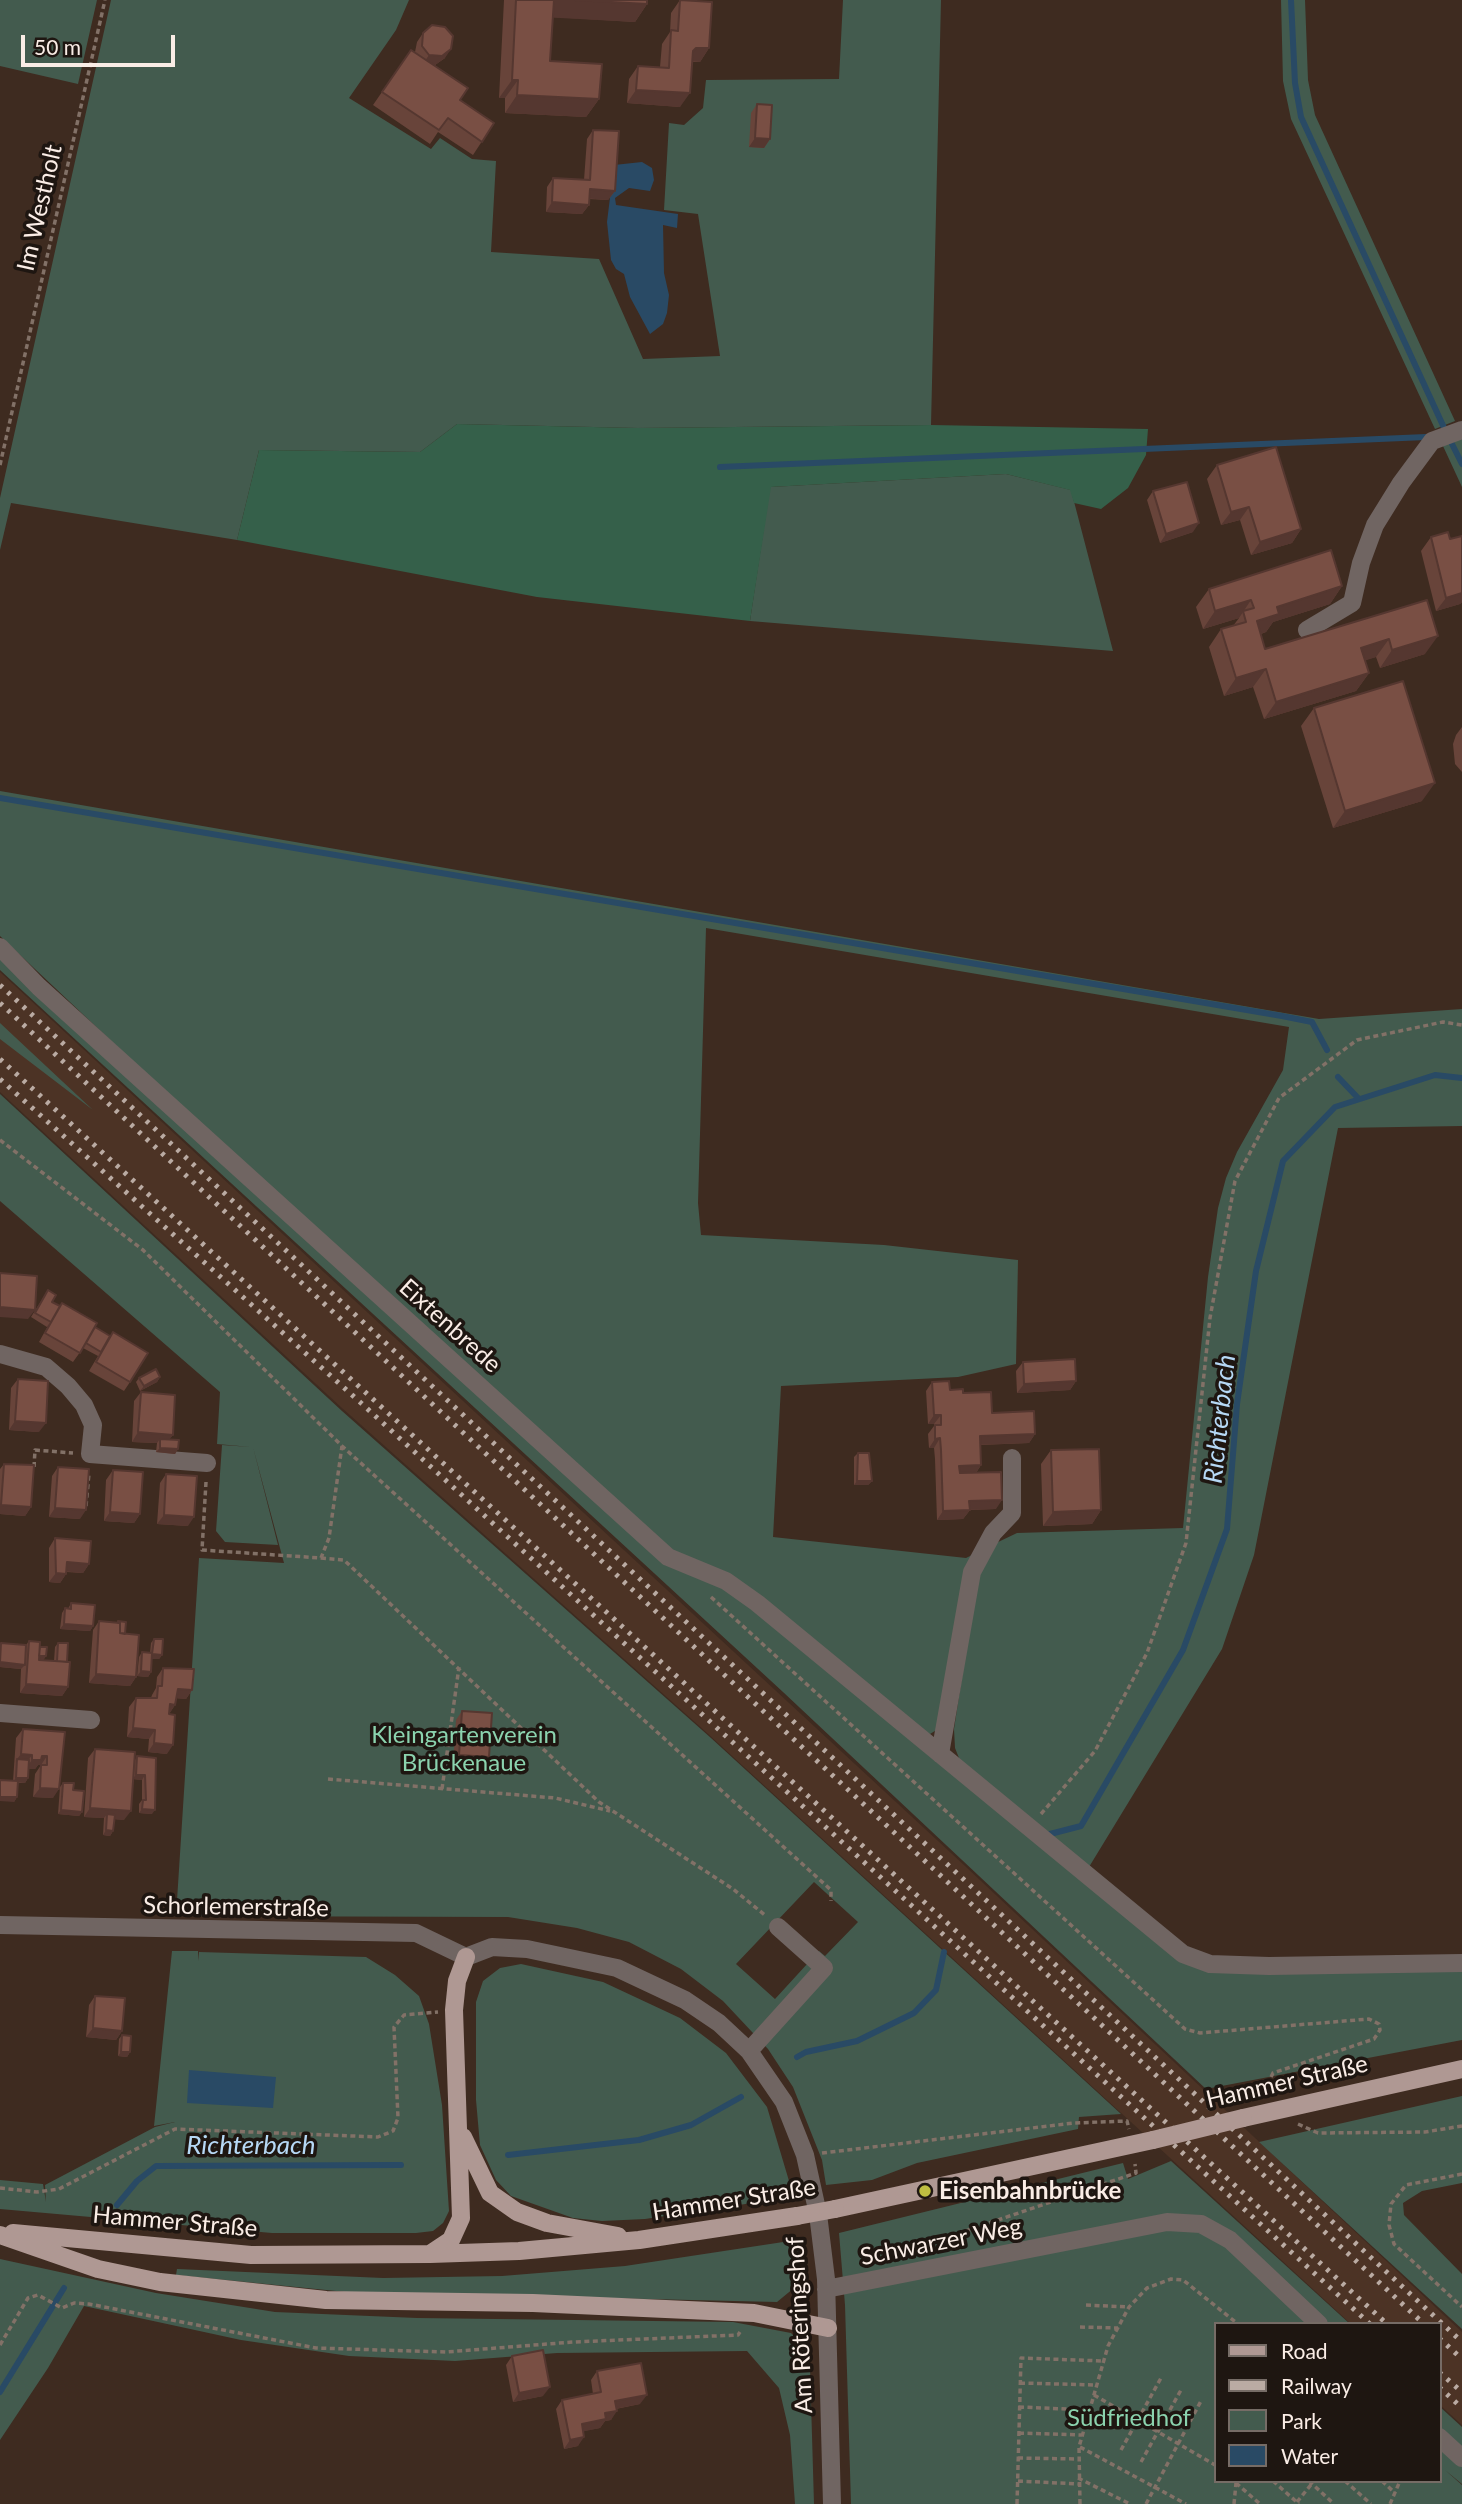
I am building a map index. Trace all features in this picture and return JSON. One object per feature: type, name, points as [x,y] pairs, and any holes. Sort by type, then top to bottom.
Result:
[{"type":"main road","points":[[430,2254],[451,2239],[461,2218],[454,2010],[457,1981],[466,1957]]},
{"type":"main road","name":"Hammer Straße","points":[[0,2233],[251,2255],[520,2251],[639,2240],[835,2209],[1462,2069]]},
{"type":"main road","points":[[460,2133],[490,2193],[517,2212],[547,2223],[639,2240]]},
{"type":"main road","points":[[0,2233],[98,2269],[160,2282],[312,2298],[533,2303],[754,2313],[828,2328]]},
{"type":"street","points":[[1307,630],[1352,603],[1361,563],[1376,525],[1432,441],[1462,430]]},
{"type":"street","name":"Eixtenbrede","points":[[0,947],[39,987],[668,1557],[726,1581],[940,1754]]},
{"type":"street","points":[[0,1354],[46,1367],[68,1385],[84,1405],[93,1425],[90,1454],[207,1463]]},
{"type":"street","points":[[1013,1458],[1012,1513],[993,1533],[972,1573],[940,1754],[1031,1826],[1183,1954],[1210,1964],[1462,1963]]},
{"type":"street","points":[[0,1713],[91,1720]]},
{"type":"street","name":"Schorlemerstraße","points":[[0,1925],[124,1930],[416,1933],[466,1957]]},
{"type":"street","points":[[749,2051],[824,1968],[778,1927]]},
{"type":"street","name":"Am Röteringshof","points":[[466,1957],[492,1947],[527,1949],[617,1968],[685,2000],[719,2022],[749,2051],[784,2102],[804,2155],[820,2225],[828,2328],[832,2504]]},
{"type":"street","name":"Schwarzer Weg","points":[[826,2290],[1167,2222],[1201,2224],[1230,2240],[1317,2322]]},
{"type":"street","points":[[1441,2439],[1462,2458]]},
{"type":"path","name":"Im Westholt","points":[[0,466],[105,0]]},
{"type":"path","points":[[1031,1826],[1095,1751],[1147,1653],[1186,1543],[1210,1318],[1236,1181],[1279,1098],[1357,1040],[1443,1022],[1462,1025]]},
{"type":"path","points":[[0,1140],[143,1250],[342,1446],[831,1890],[831,1901]]},
{"type":"path","points":[[321,1558],[329,1538],[342,1446]]},
{"type":"path","points":[[33,1477],[35,1450],[90,1454],[86,1506]]},
{"type":"path","points":[[207,1463],[202,1550],[344,1560],[599,1802],[733,1889],[778,1927]]},
{"type":"path","points":[[708,1594],[1185,2029],[1200,2033],[1369,2019],[1379,2024],[1380,2030],[1374,2039],[1273,2073],[1265,2089],[1268,2111],[1318,2133],[1425,2132],[1462,2126]]},
{"type":"path","points":[[442,1789],[458,1667]]},
{"type":"path","points":[[328,1779],[555,1798],[614,1812]]},
{"type":"path","points":[[0,2188],[37,2192],[59,2189],[175,2129],[378,2137],[386,2134],[393,2131],[398,2118],[394,2028],[404,2015],[454,2010]]},
{"type":"path","points":[[1462,2175],[1406,2185],[1391,2204],[1388,2225],[1394,2244],[1462,2306]]},
{"type":"path","points":[[1080,2504],[1079,2447],[1103,2361],[1129,2307],[1147,2288],[1171,2279],[1184,2280],[1236,2322]]},
{"type":"path","points":[[0,2345],[29,2298],[38,2295],[62,2308],[74,2303],[89,2304],[316,2348],[446,2352],[573,2342],[738,2335],[754,2313]]},
{"type":"path","points":[[1086,2305],[1129,2307]]},
{"type":"path","points":[[1080,2327],[1118,2328]]},
{"type":"path","points":[[1017,2504],[1021,2358],[1103,2361]]},
{"type":"path","points":[[1121,2450],[1161,2378]]},
{"type":"path","points":[[1020,2383],[1096,2385]]},
{"type":"path","points":[[1141,2462],[1181,2390]]},
{"type":"path","points":[[1094,2395],[1214,2464]]},
{"type":"path","points":[[1146,2504],[1201,2401]]},
{"type":"path","points":[[1020,2407],[1089,2410]]},
{"type":"path","points":[[1019,2432],[1082,2435]]},
{"type":"path","points":[[1079,2447],[1186,2504]]},
{"type":"path","points":[[1018,2458],[1078,2459]]},
{"type":"path","points":[[1078,2478],[1119,2502],[1130,2504]]},
{"type":"path","points":[[1018,2481],[1078,2484]]},
{"type":"path","points":[[1234,2504],[1237,2483]]},
{"type":"path","points":[[1238,2483],[1260,2504]]},
{"type":"path","points":[[1275,2483],[1298,2503],[1311,2483]]},
{"type":"path","points":[[1313,2483],[1334,2504]]},
{"type":"path","points":[[1347,2483],[1371,2504]]},
{"type":"path","points":[[1384,2483],[1395,2493]]},
{"type":"path","points":[[1390,2504],[1399,2483]]},
{"type":"shaded area","points":[[0,972],[965,1866],[1462,2332],[1462,2425],[1441,2406],[1441,2322],[1349,2322],[706,1732],[342,1408],[0,1092]]},
{"type":"green space","points":[[0,0],[97,0],[78,84],[0,66]]},
{"type":"green space","points":[[111,0],[409,0],[396,30],[349,98],[431,149],[440,138],[472,159],[496,161],[491,252],[599,259],[643,359],[720,356],[698,214],[664,210],[669,123],[684,125],[703,108],[706,80],[839,79],[843,0],[941,0],[931,425],[638,428],[457,424],[420,452],[259,450],[237,540],[11,503],[0,550],[0,498]]},
{"type":"green space","points":[[1281,0],[1305,0],[1308,80],[1315,115],[1455,421],[1435,429],[1291,119],[1283,81]]},
{"type":"green space","points":[[457,424],[638,428],[931,425],[1148,429],[1146,455],[1128,488],[1101,509],[1074,503],[1070,490],[1006,474],[771,487],[750,621],[537,597],[237,540],[259,450],[420,452]]},
{"type":"green space","points":[[1462,437],[1462,487],[1443,446]]},
{"type":"green space","points":[[1006,474],[1071,490],[1113,651],[750,621],[770,487]]},
{"type":"green space","points":[[0,791],[1319,1019],[1462,1009],[1462,1126],[1338,1128],[1254,1555],[1222,1649],[1089,1867],[961,1763],[955,1748],[954,1729],[978,1573],[994,1544],[1017,1533],[1183,1528],[1208,1277],[1218,1208],[1237,1152],[1283,1070],[1289,1027],[706,928],[698,1203],[701,1235],[884,1245],[1018,1260],[1016,1364],[958,1377],[781,1386],[773,1537],[966,1558],[972,1555],[938,1729],[930,1734],[916,1729],[729,1577],[670,1552],[197,1122],[0,936]]},
{"type":"green space","points":[[0,956],[667,1561],[723,1584],[1181,1958],[1462,1968],[1462,2040],[1206,2089],[783,1692],[0,970]]},
{"type":"green space","points":[[0,1023],[93,1110],[0,1039]]},
{"type":"green space","name":"Kleingartenverein Brückenaue","points":[[0,1094],[342,1411],[711,1738],[1121,2114],[1079,2117],[1078,2129],[917,2163],[872,2180],[826,2185],[822,2160],[793,2087],[768,2049],[723,2001],[681,1969],[629,1942],[577,1928],[508,1917],[176,1916],[199,1558],[284,1563],[253,1447],[278,1545],[225,1542],[216,1531],[222,1445],[251,1447],[217,1444],[220,1392],[0,1201]],"holes":[[[814,1882],[858,1922],[825,1956],[819,1951],[775,1999],[736,1964]]]},
{"type":"green space","points":[[172,1951],[198,1951],[198,1961],[199,1952],[366,1957],[395,1975],[419,1996],[429,2024],[442,2105],[449,2211],[443,2223],[433,2231],[416,2233],[272,2233],[0,2209],[0,2180],[43,2184],[46,2202],[45,2185],[155,2127],[175,2122],[154,2126]]},
{"type":"green space","points":[[521,1964],[603,1982],[680,2018],[726,2053],[767,2107],[792,2191],[752,2203],[645,2219],[602,2221],[573,2218],[511,2196],[496,2180],[480,2145],[476,2100],[476,2002],[483,1981],[500,1968]]},
{"type":"green space","points":[[1462,2096],[1462,2183],[1422,2191],[1403,2203],[1404,2215],[1462,2274],[1462,2329],[1259,2142]]},
{"type":"green space","name":"Südfriedhof","points":[[1171,2161],[1348,2322],[1214,2322],[1214,2483],[1441,2483],[1441,2408],[1462,2427],[1462,2484],[1445,2470],[1462,2485],[1462,2504],[851,2504],[845,2305],[839,2233],[1123,2163],[1128,2179]]},
{"type":"green space","points":[[803,2239],[804,2260],[794,2288],[777,2302],[346,2292],[176,2275],[177,2269],[383,2278],[502,2276],[625,2266]]},
{"type":"green space","points":[[0,2259],[156,2293],[275,2312],[417,2318],[733,2322],[791,2333],[803,2345],[810,2367],[814,2504],[795,2504],[790,2435],[779,2388],[747,2351],[557,2353],[455,2361],[349,2356],[241,2340],[84,2306],[48,2368],[0,2440]]},
{"type":"water","points":[[642,162],[652,168],[654,180],[650,191],[629,188],[615,198],[616,205],[678,214],[677,228],[663,225],[664,273],[669,295],[667,313],[663,324],[650,334],[630,297],[624,274],[616,269],[611,260],[607,222],[614,165]]},
{"type":"water","points":[[189,2070],[276,2077],[273,2108],[187,2103]]},
{"type":"building","points":[[516,0],[554,0],[550,61],[602,64],[599,99],[517,95],[518,80],[512,80]]},
{"type":"building","points":[[575,0],[647,0],[647,4]]},
{"type":"building","points":[[680,0],[712,2],[709,48],[696,48],[693,51],[690,93],[636,90],[638,66],[669,68],[671,30],[678,31]]},
{"type":"building","points":[[432,25],[445,27],[453,36],[451,49],[442,56],[429,55],[422,46],[423,33]]},
{"type":"building","points":[[411,50],[468,88],[460,100],[494,123],[482,142],[448,118],[439,130],[382,92]]},
{"type":"building","points":[[757,104],[772,105],[770,139],[755,138]]},
{"type":"building","points":[[593,130],[619,131],[615,191],[590,189],[589,205],[552,202],[553,178],[590,180]]},
{"type":"building","points":[[1276,447],[1301,529],[1260,542],[1249,507],[1231,512],[1217,465]]},
{"type":"building","points":[[1187,482],[1199,523],[1166,534],[1153,491]]},
{"type":"building","points":[[1448,532],[1450,539],[1462,536],[1462,593],[1446,598],[1431,537]]},
{"type":"building","points":[[1331,550],[1342,586],[1277,607],[1279,614],[1257,621],[1265,649],[1427,600],[1438,636],[1392,650],[1389,639],[1361,648],[1369,673],[1276,702],[1266,669],[1236,678],[1221,629],[1246,622],[1243,611],[1254,608],[1251,600],[1215,611],[1209,589]]},
{"type":"building","points":[[1403,681],[1435,783],[1345,811],[1314,708]]},
{"type":"building","points":[[0,1273],[37,1276],[35,1310],[0,1307]]},
{"type":"building","points":[[48,1290],[56,1295],[52,1302],[60,1306],[51,1322],[35,1313]]},
{"type":"building","points":[[62,1303],[97,1323],[80,1353],[45,1333]]},
{"type":"building","points":[[95,1327],[110,1336],[101,1352],[86,1343]]},
{"type":"building","points":[[113,1332],[148,1353],[130,1382],[96,1362]]},
{"type":"building","points":[[1075,1359],[1076,1381],[1024,1384],[1023,1362]]},
{"type":"building","points":[[156,1369],[160,1377],[144,1386],[139,1378]]},
{"type":"building","points":[[18,1379],[48,1381],[46,1423],[15,1421]]},
{"type":"building","points":[[949,1381],[950,1390],[963,1389],[963,1393],[991,1392],[992,1413],[1034,1411],[1035,1434],[980,1436],[981,1465],[959,1466],[960,1473],[1001,1472],[1002,1500],[969,1501],[970,1510],[943,1511],[940,1438],[935,1439],[935,1425],[941,1425],[941,1415],[934,1415],[932,1382]]},
{"type":"building","points":[[141,1392],[175,1395],[173,1435],[138,1432]]},
{"type":"building","points":[[160,1439],[179,1440],[178,1449],[160,1448]]},
{"type":"building","points":[[1099,1449],[1101,1510],[1053,1512],[1051,1450]]},
{"type":"building","points":[[858,1453],[869,1453],[872,1481],[857,1481]]},
{"type":"building","points":[[4,1464],[34,1465],[31,1507],[1,1505]]},
{"type":"building","points":[[58,1467],[89,1469],[86,1510],[55,1508]]},
{"type":"building","points":[[113,1470],[143,1472],[140,1514],[110,1512]]},
{"type":"building","points":[[166,1474],[197,1476],[194,1517],[164,1515]]},
{"type":"building","points":[[55,1538],[91,1541],[89,1564],[67,1562],[66,1574],[56,1573]]},
{"type":"building","points":[[71,1603],[95,1605],[93,1626],[64,1624],[65,1608],[71,1609]]},
{"type":"building","points":[[99,1621],[120,1623],[120,1633],[139,1635],[136,1677],[96,1674]]},
{"type":"building","points":[[118,1621],[126,1622],[125,1634],[120,1633]]},
{"type":"building","points":[[154,1639],[163,1639],[162,1655],[152,1654]]},
{"type":"building","points":[[29,1641],[40,1642],[39,1660],[70,1662],[68,1687],[26,1684]]},
{"type":"building","points":[[1,1643],[26,1645],[25,1665],[0,1662]]},
{"type":"building","points":[[58,1643],[68,1643],[67,1662],[57,1661]]},
{"type":"building","points":[[40,1647],[47,1647],[46,1656],[39,1656]]},
{"type":"building","points":[[142,1652],[152,1653],[151,1672],[141,1671]]},
{"type":"building","points":[[163,1668],[194,1669],[192,1690],[178,1689],[175,1705],[170,1704],[169,1714],[175,1715],[173,1745],[154,1743],[155,1730],[133,1728],[136,1698],[157,1698],[158,1686],[162,1686]]},
{"type":"building","points":[[462,1711],[492,1713],[489,1757],[459,1755]]},
{"type":"building","points":[[23,1729],[65,1732],[59,1789],[40,1788],[41,1765],[47,1765],[47,1756],[42,1756],[41,1760],[32,1760],[32,1755],[21,1754]]},
{"type":"building","points":[[95,1749],[135,1752],[131,1811],[90,1808]]},
{"type":"building","points":[[137,1756],[156,1758],[155,1810],[142,1809],[143,1800],[146,1800],[145,1775],[136,1775]]},
{"type":"building","points":[[17,1759],[29,1760],[28,1778],[16,1778]]},
{"type":"building","points":[[0,1780],[18,1781],[17,1797],[0,1797]]},
{"type":"building","points":[[63,1783],[74,1783],[73,1790],[84,1791],[82,1812],[61,1810]]},
{"type":"building","points":[[107,1814],[115,1815],[113,1831],[106,1830]]},
{"type":"building","points":[[95,1996],[125,1998],[122,2031],[93,2028]]},
{"type":"building","points":[[122,2035],[131,2036],[130,2052],[121,2052]]},
{"type":"building","points":[[543,2350],[550,2387],[519,2393],[512,2356]]},
{"type":"building","points":[[641,2363],[647,2395],[615,2401],[617,2411],[605,2413],[606,2419],[582,2424],[584,2437],[570,2440],[562,2400],[601,2392],[597,2371]]},
{"type":"waterway","points":[[1291,0],[1295,83],[1301,117],[1446,432]]},
{"type":"waterway","points":[[720,467],[1426,437]]},
{"type":"waterway","points":[[1452,444],[1462,464]]},
{"type":"waterway","points":[[0,798],[1282,1016],[1312,1022],[1327,1050]]},
{"type":"waterway","name":"Richterbach","points":[[1050,1834],[1081,1826],[1183,1650],[1227,1529],[1237,1404],[1256,1271],[1283,1161],[1335,1107],[1435,1075],[1462,1078]]},
{"type":"waterway","points":[[1338,1077],[1359,1099]]},
{"type":"waterway","name":"Richterbach","points":[[797,2057],[806,2052],[857,2041],[914,2013],[936,1990],[944,1952]]},
{"type":"waterway","name":"Richterbach","points":[[508,2155],[639,2140],[691,2125],[741,2097]]},
{"type":"waterway","name":"Richterbach","points":[[117,2205],[137,2181],[156,2166],[401,2165]]},
{"type":"waterway","name":"Richterbach","points":[[0,2392],[64,2288]]},
{"type":"railway","points":[[0,985],[1440,2322]]},
{"type":"railway","points":[[0,1003],[1422,2322]]},
{"type":"railway","points":[[0,1059],[1385,2322]]},
{"type":"railway","points":[[0,1079],[361,1403],[1368,2322]]},
{"type":"railway","points":[[1441,2323],[1462,2342]]},
{"type":"railway","points":[[1441,2340],[1462,2359]]},
{"type":"railway","points":[[1441,2374],[1462,2392]]},
{"type":"railway","points":[[1441,2389],[1462,2408]]},
{"type":"place","name":"Eisenbahnbrücke","points":[[925,2191]]}]
